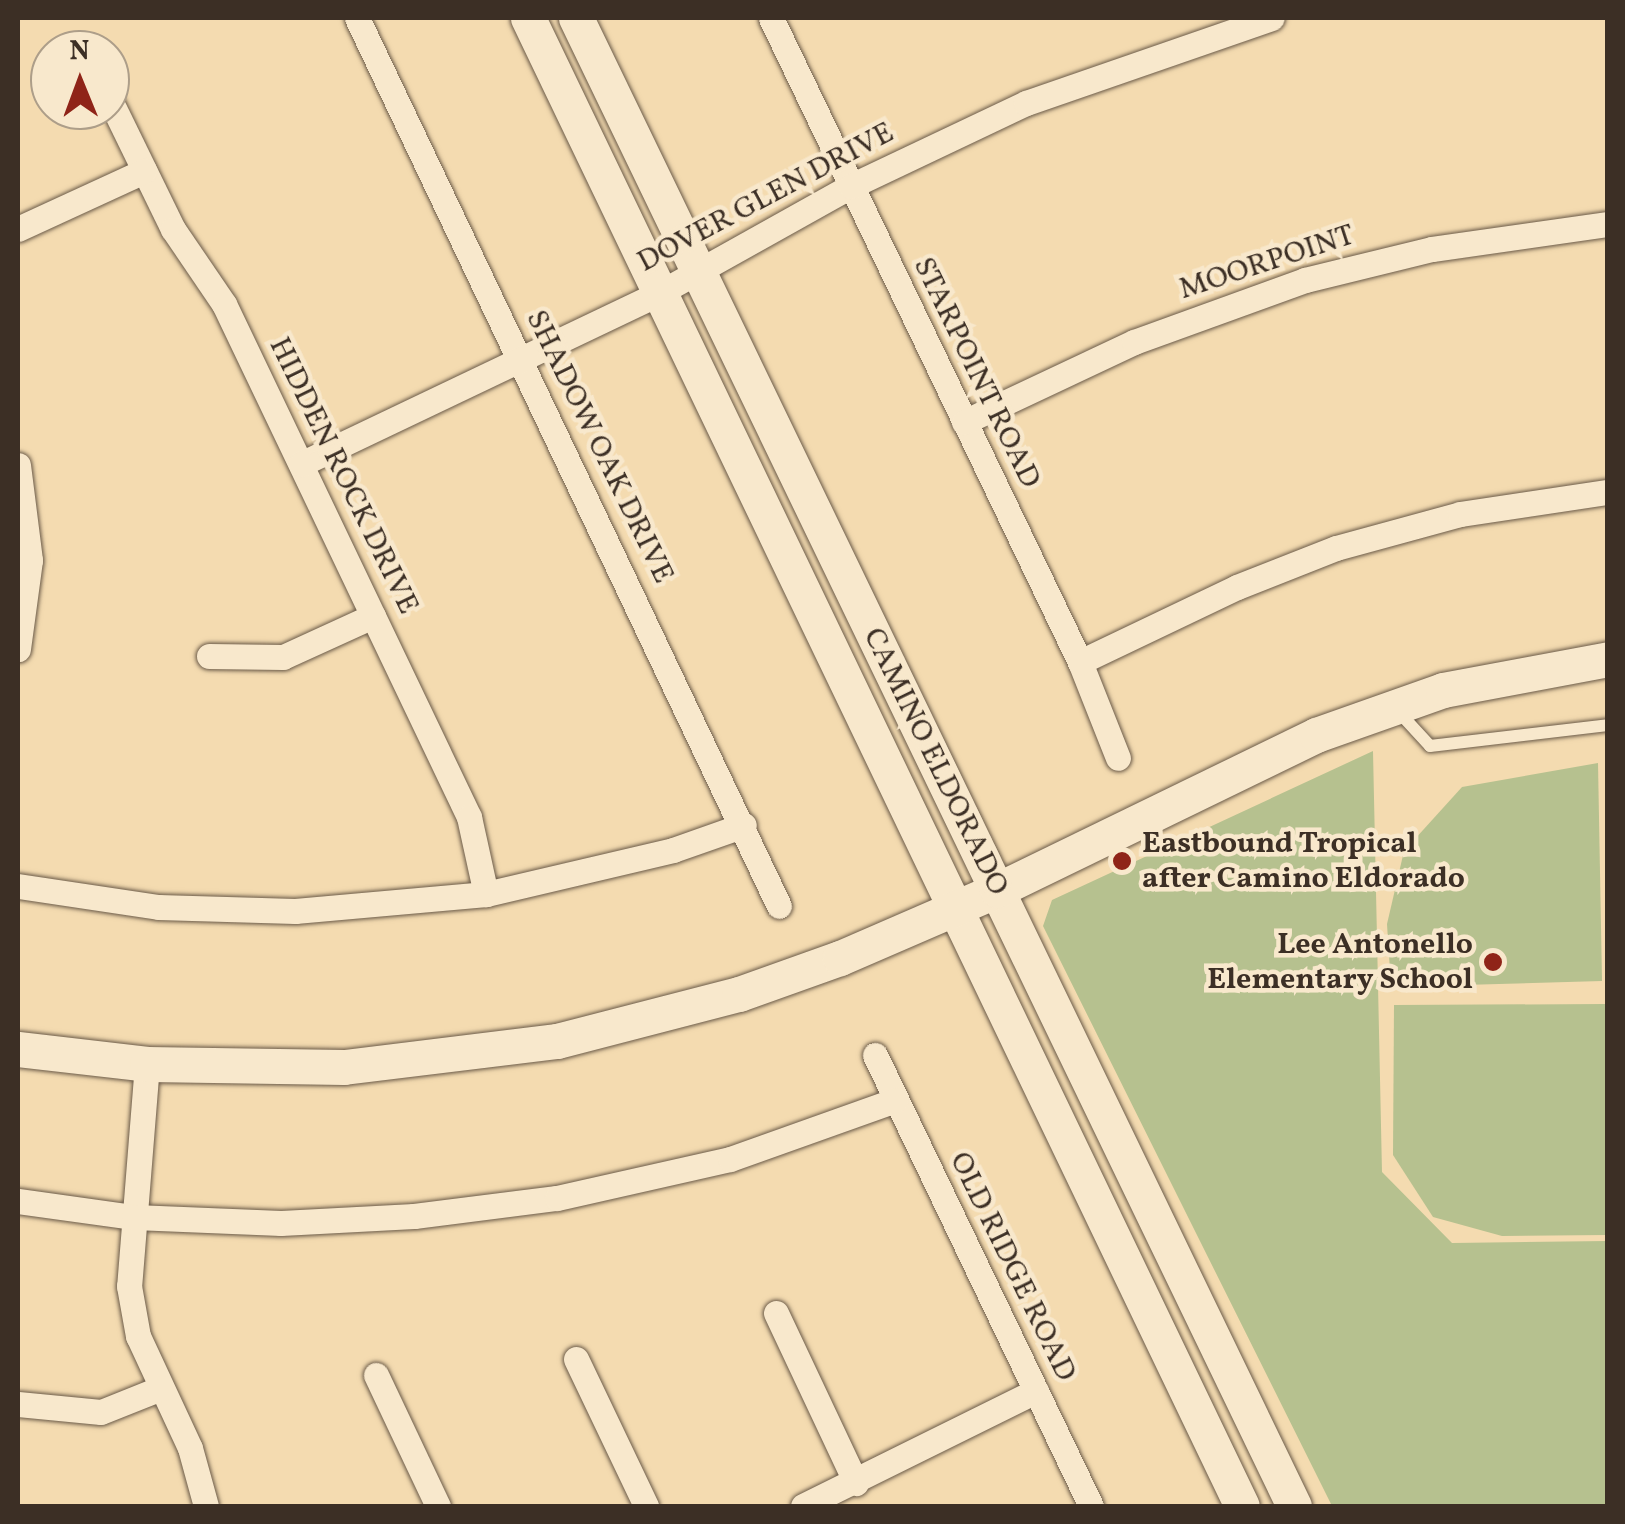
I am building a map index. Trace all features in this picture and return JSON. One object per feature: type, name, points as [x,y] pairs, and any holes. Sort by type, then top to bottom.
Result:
[{"type":"main road","name":"CAMINO ELDORADO","points":[[528,18],[1242,1506]]},
{"type":"main road","name":"CAMINO ELDORADO","points":[[576,18],[1294,1506]]},
{"type":"main road","points":[[18,1050],[147,1064],[344,1067],[557,1041],[739,994],[954,909],[1304,740],[1394,707],[1442,690],[1608,659]]},
{"type":"street","name":"SHADOW OAK DRIVE","points":[[357,18],[744,825],[779,906]]},
{"type":"street","name":"STARPOINT ROAD","points":[[771,18],[1080,662],[1118,758]]},
{"type":"street","name":"DOVER GLEN DRIVE","points":[[301,464],[660,292],[851,186],[1111,68],[1272,18]]},
{"type":"street","name":"HIDDEN ROCK DRIVE","points":[[124,130],[144,171],[224,304],[469,816],[486,894]]},
{"type":"street","points":[[18,229],[144,171]]},
{"type":"street","name":"MOORPOINT","points":[[964,422],[1134,342],[1305,280],[1432,249],[1608,224]]},
{"type":"street","points":[[18,465],[30,560],[18,649]]},
{"type":"street","points":[[1080,662],[1237,586],[1336,548],[1460,514],[1608,492]]},
{"type":"street","points":[[209,656],[282,657],[373,616]]},
{"type":"street","points":[[18,886],[158,907],[295,911],[486,894],[673,850],[744,825]]},
{"type":"street","name":"OLD RIDGE ROAD","points":[[875,1055],[1091,1506]]},
{"type":"street","points":[[147,1064],[129,1286],[138,1336],[190,1448],[206,1506]]},
{"type":"street","points":[[18,1201],[134,1217],[280,1223],[414,1216],[558,1198],[730,1159],[896,1100]]},
{"type":"street","points":[[776,1314],[856,1483]]},
{"type":"street","points":[[576,1358],[646,1506]]},
{"type":"street","points":[[376,1375],[438,1506]]},
{"type":"street","points":[[18,1404],[101,1412],[160,1388]]},
{"type":"street","points":[[803,1506],[1036,1392]]},
{"type":"lane","points":[[1394,707],[1430,746],[1608,724]]},
{"type":"green space","points":[[1373,751],[1382,1172],[1452,1243],[1607,1241],[1607,1506],[1332,1506],[1043,926],[1052,900]]},
{"type":"green space","points":[[1598,763],[1602,981],[1391,987],[1387,924],[1404,851],[1462,787]]},
{"type":"green space","points":[[1605,1004],[1607,1235],[1502,1236],[1433,1217],[1393,1155],[1394,1005]]},
{"type":"place","name":"Eastbound Tropical after Camino Eldorado","points":[[1122,861]]},
{"type":"place","name":"Lee Antonello Elementary School","points":[[1493,962]]}]
